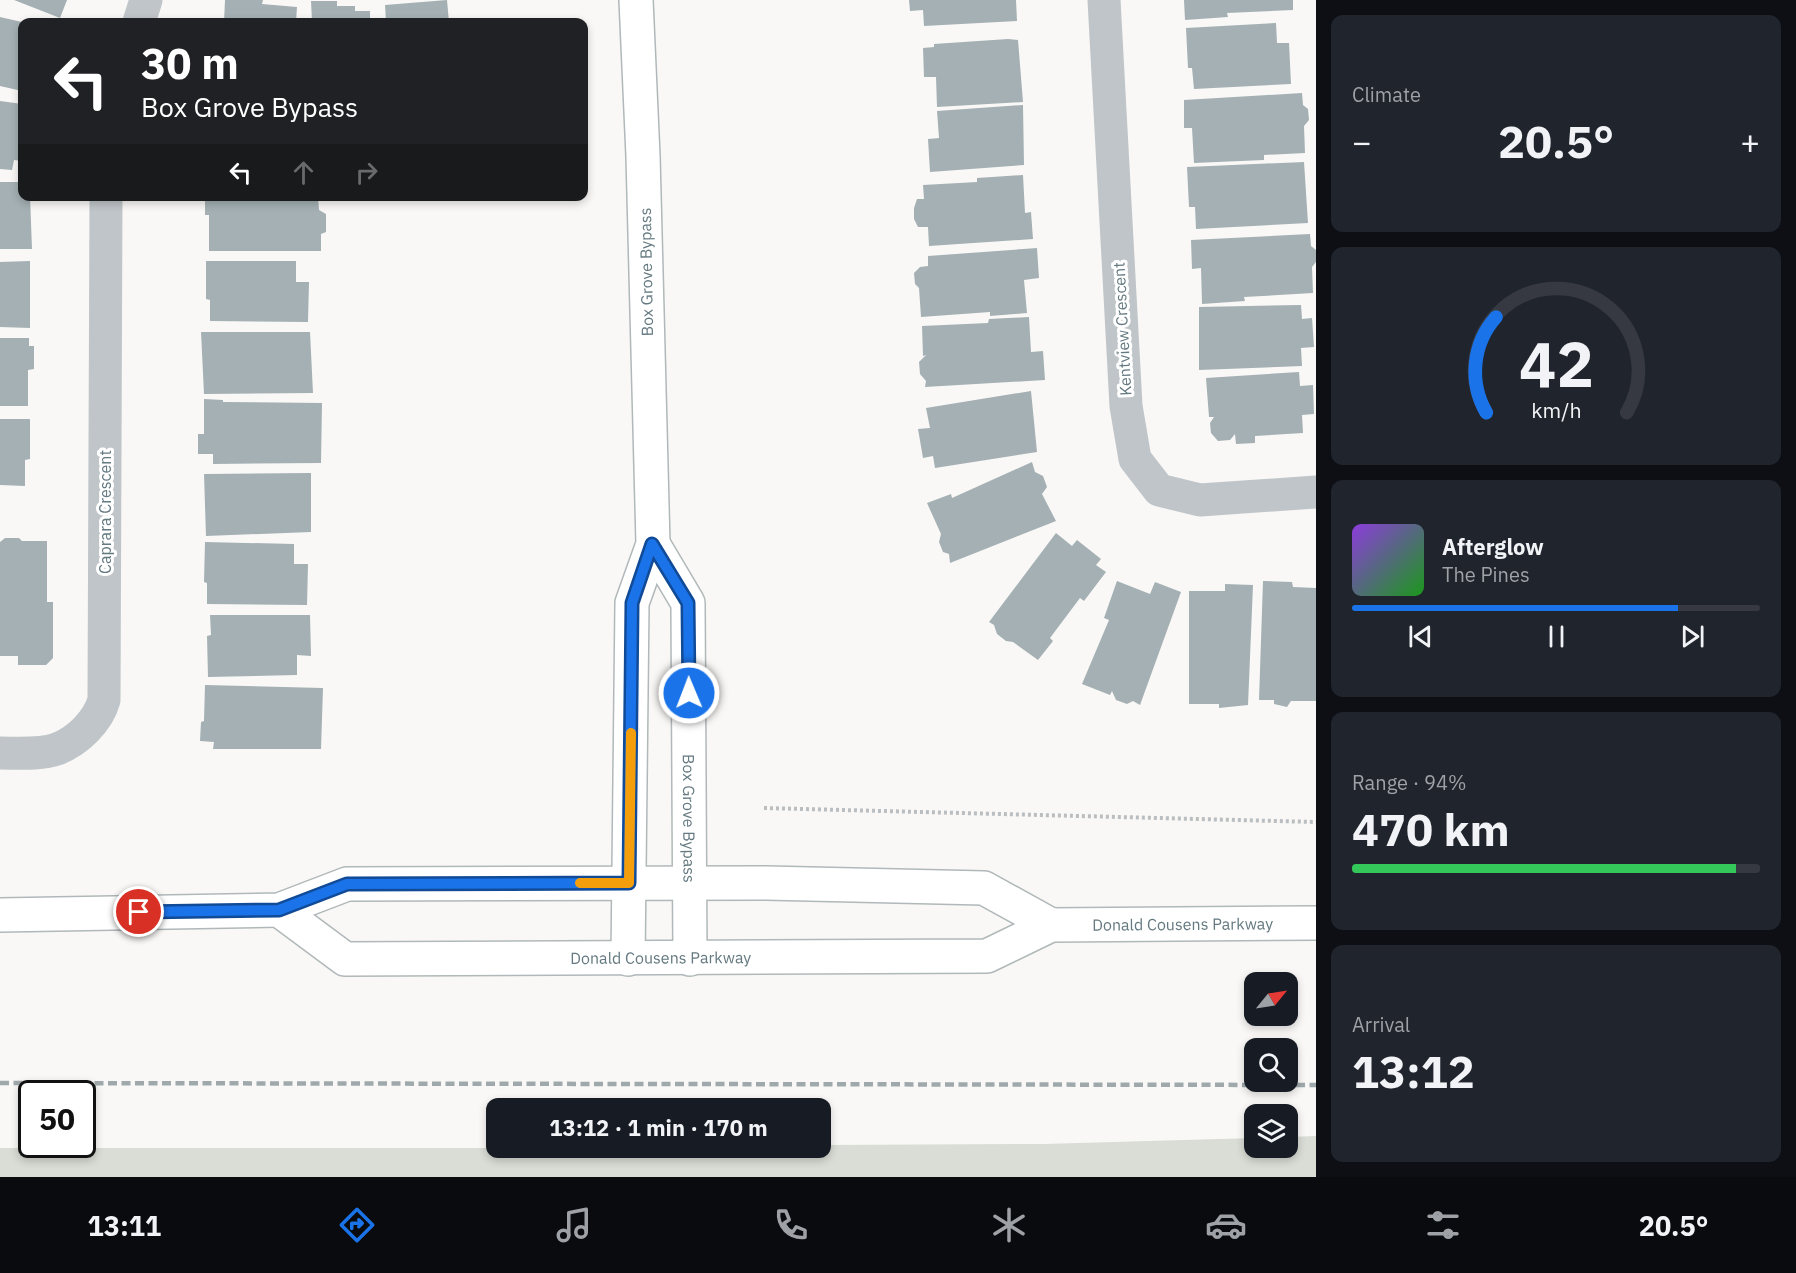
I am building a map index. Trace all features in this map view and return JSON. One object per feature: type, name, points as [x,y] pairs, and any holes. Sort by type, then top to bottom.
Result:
[{"type":"main road","name":"Box Grove Bypass","points":[[628,959],[632,603],[652,544],[643,156],[636,0]]},
{"type":"main road","name":"Box Grove Bypass","points":[[652,544],[688,603],[690,959]]},
{"type":"main road","name":"Donald Cousens Parkway","points":[[0,915],[279,910],[347,884],[690,883],[984,888],[1051,925]]},
{"type":"main road","name":"Donald Cousens Parkway","points":[[279,910],[345,959],[987,956],[1051,925],[1316,923]]},
{"type":"street","points":[[140,18],[146,0]]},
{"type":"street","name":"Kentview Crescent","points":[[1104,0],[1126,406],[1135,459],[1159,490],[1200,500],[1316,492]]},
{"type":"street","name":"Caprara Crescent","points":[[0,753],[57,749],[80,735],[100,715],[104,700],[106,201]]},
{"type":"path","points":[[764,808],[1316,822]]},
{"type":"shaded area","points":[[1316,1136],[1316,1177],[0,1177],[0,1148],[18,1148],[18,1158],[96,1158],[96,1148],[486,1148],[486,1158],[831,1158],[831,1145],[1043,1144],[1244,1138],[1244,1158],[1298,1158],[1298,1137]]},
{"type":"building","points":[[14,0],[67,0],[60,18]]},
{"type":"building","points":[[225,0],[263,0],[262,4],[297,7],[296,18],[224,18]]},
{"type":"building","points":[[447,0],[449,18],[386,18],[385,5]]},
{"type":"building","points":[[909,0],[1016,0],[1017,21],[924,26],[923,10],[910,11]]},
{"type":"building","points":[[1184,0],[1293,0],[1293,10],[1227,13],[1228,17],[1185,20]]},
{"type":"building","points":[[311,1],[337,1],[337,6],[355,6],[355,11],[370,11],[370,18],[312,18]]},
{"type":"building","points":[[0,17],[18,21],[18,90],[0,86]]},
{"type":"building","points":[[1276,23],[1277,43],[1289,43],[1291,84],[1194,89],[1192,68],[1188,68],[1186,28]]},
{"type":"building","points":[[1018,40],[1023,102],[937,107],[936,77],[924,77],[923,48],[934,47],[934,44]]},
{"type":"building","points":[[1302,93],[1303,105],[1308,109],[1309,120],[1304,126],[1305,153],[1264,155],[1264,160],[1194,163],[1192,128],[1184,128],[1184,100]]},
{"type":"building","points":[[0,101],[18,103],[18,160],[14,160],[12,170],[0,169]]},
{"type":"building","points":[[1023,105],[1024,165],[930,172],[928,139],[939,138],[937,111]]},
{"type":"building","points":[[1304,162],[1308,223],[1196,229],[1195,207],[1189,207],[1187,167]]},
{"type":"building","points":[[1023,175],[1025,213],[1031,212],[1033,239],[929,246],[928,227],[918,227],[914,219],[917,199],[924,199],[923,185],[977,182],[977,178]]},
{"type":"building","points":[[0,182],[18,182],[18,201],[30,201],[32,249],[0,249]]},
{"type":"building","points":[[205,201],[318,201],[319,210],[326,214],[326,232],[321,234],[321,251],[209,251],[209,215],[205,215]]},
{"type":"building","points":[[1310,234],[1311,246],[1316,250],[1316,262],[1312,267],[1313,293],[1244,297],[1245,301],[1202,304],[1201,268],[1192,269],[1191,240]]},
{"type":"building","points":[[1037,248],[1039,278],[1024,280],[1027,313],[990,316],[990,312],[921,317],[919,288],[915,284],[914,273],[920,267],[928,266],[928,256]]},
{"type":"building","points":[[30,261],[30,328],[0,327],[0,262]]},
{"type":"building","points":[[206,261],[296,261],[296,282],[309,282],[308,322],[210,321],[210,300],[206,299]]},
{"type":"building","points":[[1301,305],[1302,319],[1312,318],[1314,347],[1301,348],[1302,366],[1199,370],[1199,307]]},
{"type":"building","points":[[1029,317],[1031,352],[1043,351],[1045,380],[925,387],[926,381],[920,374],[919,362],[926,355],[923,356],[922,326],[988,323],[989,319]]},
{"type":"building","points":[[201,332],[310,332],[313,393],[204,394]]},
{"type":"building","points":[[0,338],[29,338],[29,346],[34,346],[34,369],[28,370],[28,406],[0,406]]},
{"type":"building","points":[[1299,372],[1300,386],[1313,385],[1314,414],[1302,415],[1303,433],[1255,436],[1255,443],[1236,444],[1235,434],[1230,440],[1218,441],[1211,433],[1210,423],[1214,417],[1209,417],[1206,378]]},
{"type":"building","points":[[1031,391],[1037,452],[935,468],[933,456],[923,458],[918,429],[930,428],[926,408]]},
{"type":"building","points":[[204,399],[223,400],[223,402],[322,403],[321,463],[213,464],[213,454],[198,454],[198,434],[204,434]]},
{"type":"building","points":[[0,419],[30,419],[30,459],[25,460],[25,486],[0,485]]},
{"type":"building","points":[[1032,462],[1035,472],[1043,476],[1047,487],[1042,494],[1056,521],[950,563],[949,554],[943,552],[939,542],[941,534],[927,503],[951,494],[952,498]]},
{"type":"building","points":[[311,473],[311,532],[206,536],[204,474]]},
{"type":"building","points":[[1056,533],[1072,546],[1077,540],[1101,559],[1096,565],[1106,572],[1084,601],[1080,598],[1050,638],[1053,641],[1038,660],[1013,642],[1006,641],[997,634],[994,625],[989,622]]},
{"type":"building","points":[[5,538],[47,541],[47,602],[53,602],[53,658],[46,665],[18,665],[18,656],[0,656],[0,542]]},
{"type":"building","points":[[205,542],[294,544],[294,564],[308,564],[307,605],[207,604],[207,583],[204,582]]},
{"type":"building","points":[[1117,581],[1150,594],[1155,582],[1181,592],[1140,705],[1133,701],[1127,704],[1116,700],[1112,691],[1110,695],[1082,684],[1109,620],[1104,618]]},
{"type":"building","points":[[1263,581],[1292,582],[1293,587],[1316,588],[1316,701],[1291,701],[1287,707],[1274,704],[1274,700],[1259,700]]},
{"type":"building","points":[[1225,584],[1253,585],[1248,705],[1219,708],[1219,704],[1189,704],[1189,591],[1225,591]]},
{"type":"building","points":[[210,615],[310,615],[311,656],[297,655],[297,675],[208,677],[207,636],[211,635]]},
{"type":"building","points":[[205,685],[323,688],[321,749],[213,749],[214,742],[200,741],[201,722],[204,721]]},
{"type":"railway","points":[[0,1083],[1316,1085]]},
{"type":"slow traffic","points":[[580,883],[629,883],[631,733]]},
{"type":"route","points":[[139,912],[279,910],[347,884],[629,883],[632,603],[652,544],[688,603],[689,693]]}]
